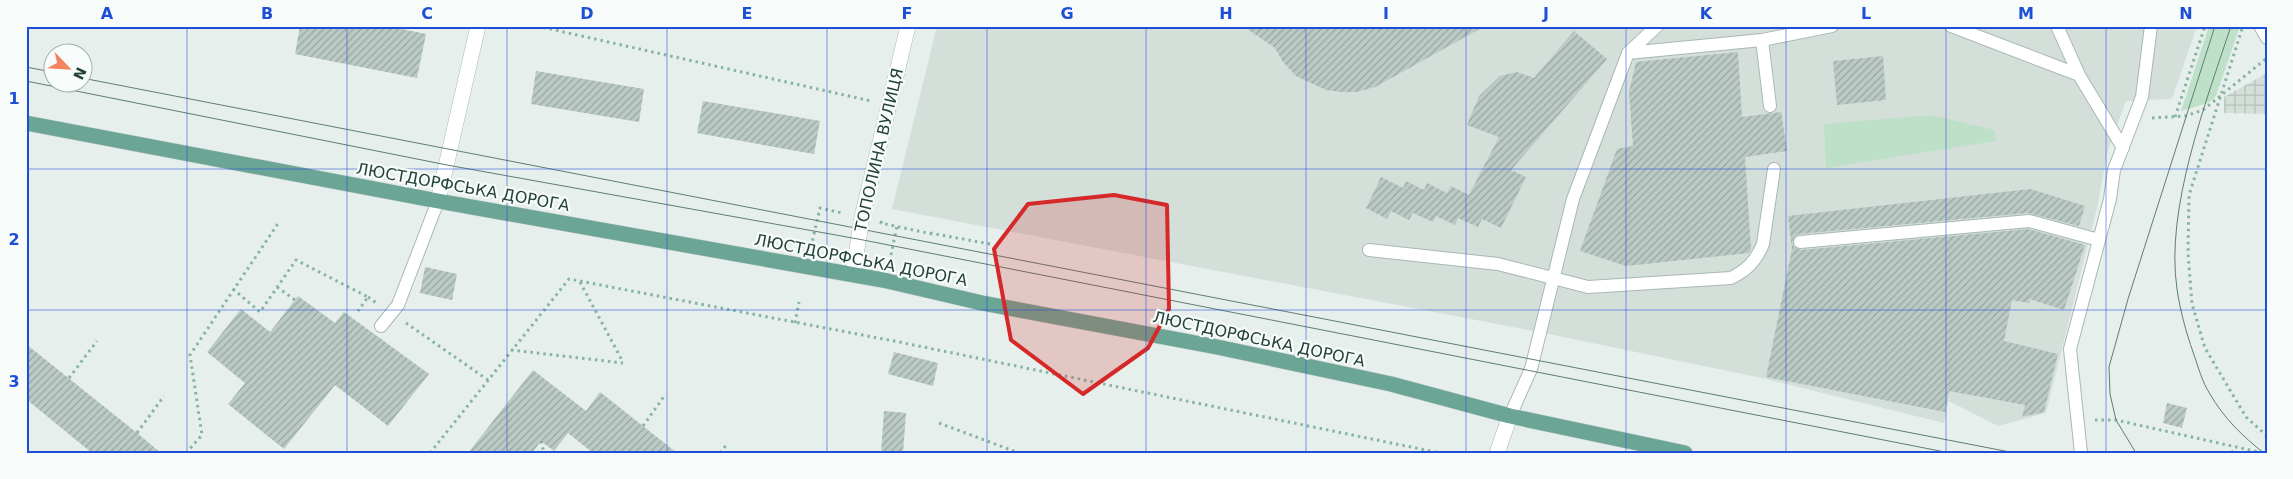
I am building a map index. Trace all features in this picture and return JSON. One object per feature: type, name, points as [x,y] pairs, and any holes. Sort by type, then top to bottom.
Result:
[{"type":"main road","name":"ЛЮСТДОРФСЬКА ДОРОГА","points":[[26,123],[438,202],[852,274],[982,303],[1217,347],[1382,382],[1510,416],[1686,453]]},
{"type":"street","points":[[438,202],[478,26]]},
{"type":"street","name":"ТОПОЛИНА ВУЛИЦЯ","points":[[852,274],[862,217],[908,26]]},
{"type":"street","points":[[1498,453],[1510,416]]},
{"type":"lane","points":[[1510,416],[1531,370],[1573,199],[1628,53],[1657,26]]},
{"type":"lane","points":[[1628,53],[1762,40],[1832,26]]},
{"type":"lane","points":[[1951,26],[2079,75]]},
{"type":"lane","points":[[2057,26],[2079,75],[2123,148]]},
{"type":"lane","points":[[2260,26],[2267,38]]},
{"type":"lane","points":[[2081,453],[2070,350],[2110,199],[2114,170],[2142,97],[2150,27]]},
{"type":"lane","points":[[1762,40],[1770,106]]},
{"type":"lane","points":[[1368,250],[1498,264],[1588,287],[1731,278],[1746,270],[1758,256],[1763,244],[1774,168]]},
{"type":"lane","points":[[381,326],[398,305],[438,202]]},
{"type":"lane","points":[[1800,242],[2029,221],[2099,240]]},
{"type":"path","points":[[537,26],[889,105]]},
{"type":"path","points":[[2176,117],[2205,26]]},
{"type":"path","points":[[2243,26],[2190,195],[2188,253],[2192,304],[2205,348],[2246,417],[2267,436]]},
{"type":"path","points":[[2135,119],[2185,116],[2203,110],[2267,58]]},
{"type":"path","points":[[812,247],[820,208],[842,213]]},
{"type":"path","points":[[883,214],[881,223],[990,244]]},
{"type":"path","points":[[186,453],[202,435],[190,354],[279,222]]},
{"type":"path","points":[[890,255],[897,226]]},
{"type":"path","points":[[925,232],[932,234]]},
{"type":"path","points":[[233,289],[260,312],[296,260],[368,297],[488,380]]},
{"type":"path","points":[[430,453],[569,280],[794,322],[1286,420],[1440,453]]},
{"type":"path","points":[[512,350],[623,363],[580,282]]},
{"type":"path","points":[[277,287],[295,300]]},
{"type":"path","points":[[26,292],[30,288]]},
{"type":"path","points":[[358,311],[368,297]]},
{"type":"path","points":[[794,322],[799,302]]},
{"type":"path","points":[[69,378],[96,341]]},
{"type":"path","points":[[643,426],[665,395]]},
{"type":"path","points":[[137,433],[164,396]]},
{"type":"path","points":[[2079,421],[2116,420],[2265,453]]},
{"type":"path","points":[[939,423],[1019,453]]},
{"type":"path","points":[[541,442],[544,453]]},
{"type":"path","points":[[720,453],[726,444]]},
{"type":"path","points":[[2232,453],[2235,447]]},
{"type":"highlighted area","points":[[1114,195],[1167,205],[1169,309],[1148,348],[1083,394],[1011,340],[994,249],[1028,204]]},
{"type":"shaded area","points":[[937,26],[2197,26],[2172,99],[2126,101],[2108,150],[2097,208],[2046,413],[1998,426],[1949,401],[1944,423],[1762,378],[1539,332],[892,209]]},
{"type":"shaded area","points":[[2267,73],[2267,114],[2224,113],[2224,97]]},
{"type":"green space","points":[[2209,26],[2240,26],[2216,96],[2208,103],[2181,111]]},
{"type":"green space","points":[[1931,115],[1995,130],[1996,141],[1826,168],[1824,124]]},
{"type":"building","points":[[300,26],[387,26],[426,34],[417,78],[295,54]]},
{"type":"building","points":[[1243,26],[1485,26],[1375,87],[1357,92],[1342,92],[1326,90],[1296,76],[1283,62],[1275,48]]},
{"type":"building","points":[[1574,31],[1607,59],[1511,170],[1526,177],[1501,228],[1482,219],[1478,227],[1458,218],[1455,225],[1436,216],[1433,222],[1413,213],[1409,220],[1391,211],[1387,219],[1366,208],[1381,177],[1403,188],[1406,181],[1424,190],[1427,183],[1447,193],[1451,186],[1469,195],[1499,137],[1467,125],[1479,96],[1500,76],[1517,72],[1534,78]]},
{"type":"building","points":[[1738,52],[1742,117],[1781,112],[1787,151],[1745,157],[1751,249],[1749,253],[1626,266],[1580,251],[1617,149],[1633,146],[1629,92],[1636,62]]},
{"type":"building","points":[[1883,56],[1886,100],[1837,105],[1833,61]]},
{"type":"building","points":[[536,71],[644,89],[639,122],[531,104]]},
{"type":"building","points":[[703,101],[820,121],[814,154],[697,133]]},
{"type":"building","points":[[2030,189],[2085,206],[2079,226],[2028,213],[1799,234],[1795,236],[1792,242],[1794,247],[1801,250],[2028,229],[2085,245],[2064,310],[2030,299],[2029,303],[2012,300],[2004,341],[2058,354],[2044,412],[2022,417],[2025,405],[1949,391],[1945,412],[1766,377],[1792,249],[1788,216]]},
{"type":"building","points":[[425,267],[457,274],[452,300],[420,293]]},
{"type":"building","points":[[298,296],[335,323],[344,312],[429,374],[388,426],[335,385],[284,449],[228,404],[245,383],[207,352],[241,309],[270,332]]},
{"type":"building","points":[[26,344],[161,453],[92,453],[26,399]]},
{"type":"building","points":[[894,352],[938,363],[933,386],[888,374]]},
{"type":"building","points":[[533,370],[586,411],[600,392],[677,453],[593,453],[568,433],[554,451],[541,441],[532,453],[468,453]]},
{"type":"building","points":[[2167,403],[2187,408],[2182,428],[2163,423]]},
{"type":"building","points":[[884,411],[906,413],[903,453],[881,453]]},
{"type":"tram line","points":[[2136,453],[2116,420],[2110,394],[2109,367],[2128,299],[2215,26]]},
{"type":"tram line","points":[[2231,26],[2210,88],[2182,191],[2175,258],[2177,289],[2188,337],[2207,389],[2221,411],[2234,426],[2264,453]]},
{"type":"tram line","points":[[26,67],[42,70]]},
{"type":"tram line","points":[[92,80],[2015,453]]},
{"type":"tram line","points":[[26,81],[447,165],[858,239],[1950,453]]}]
